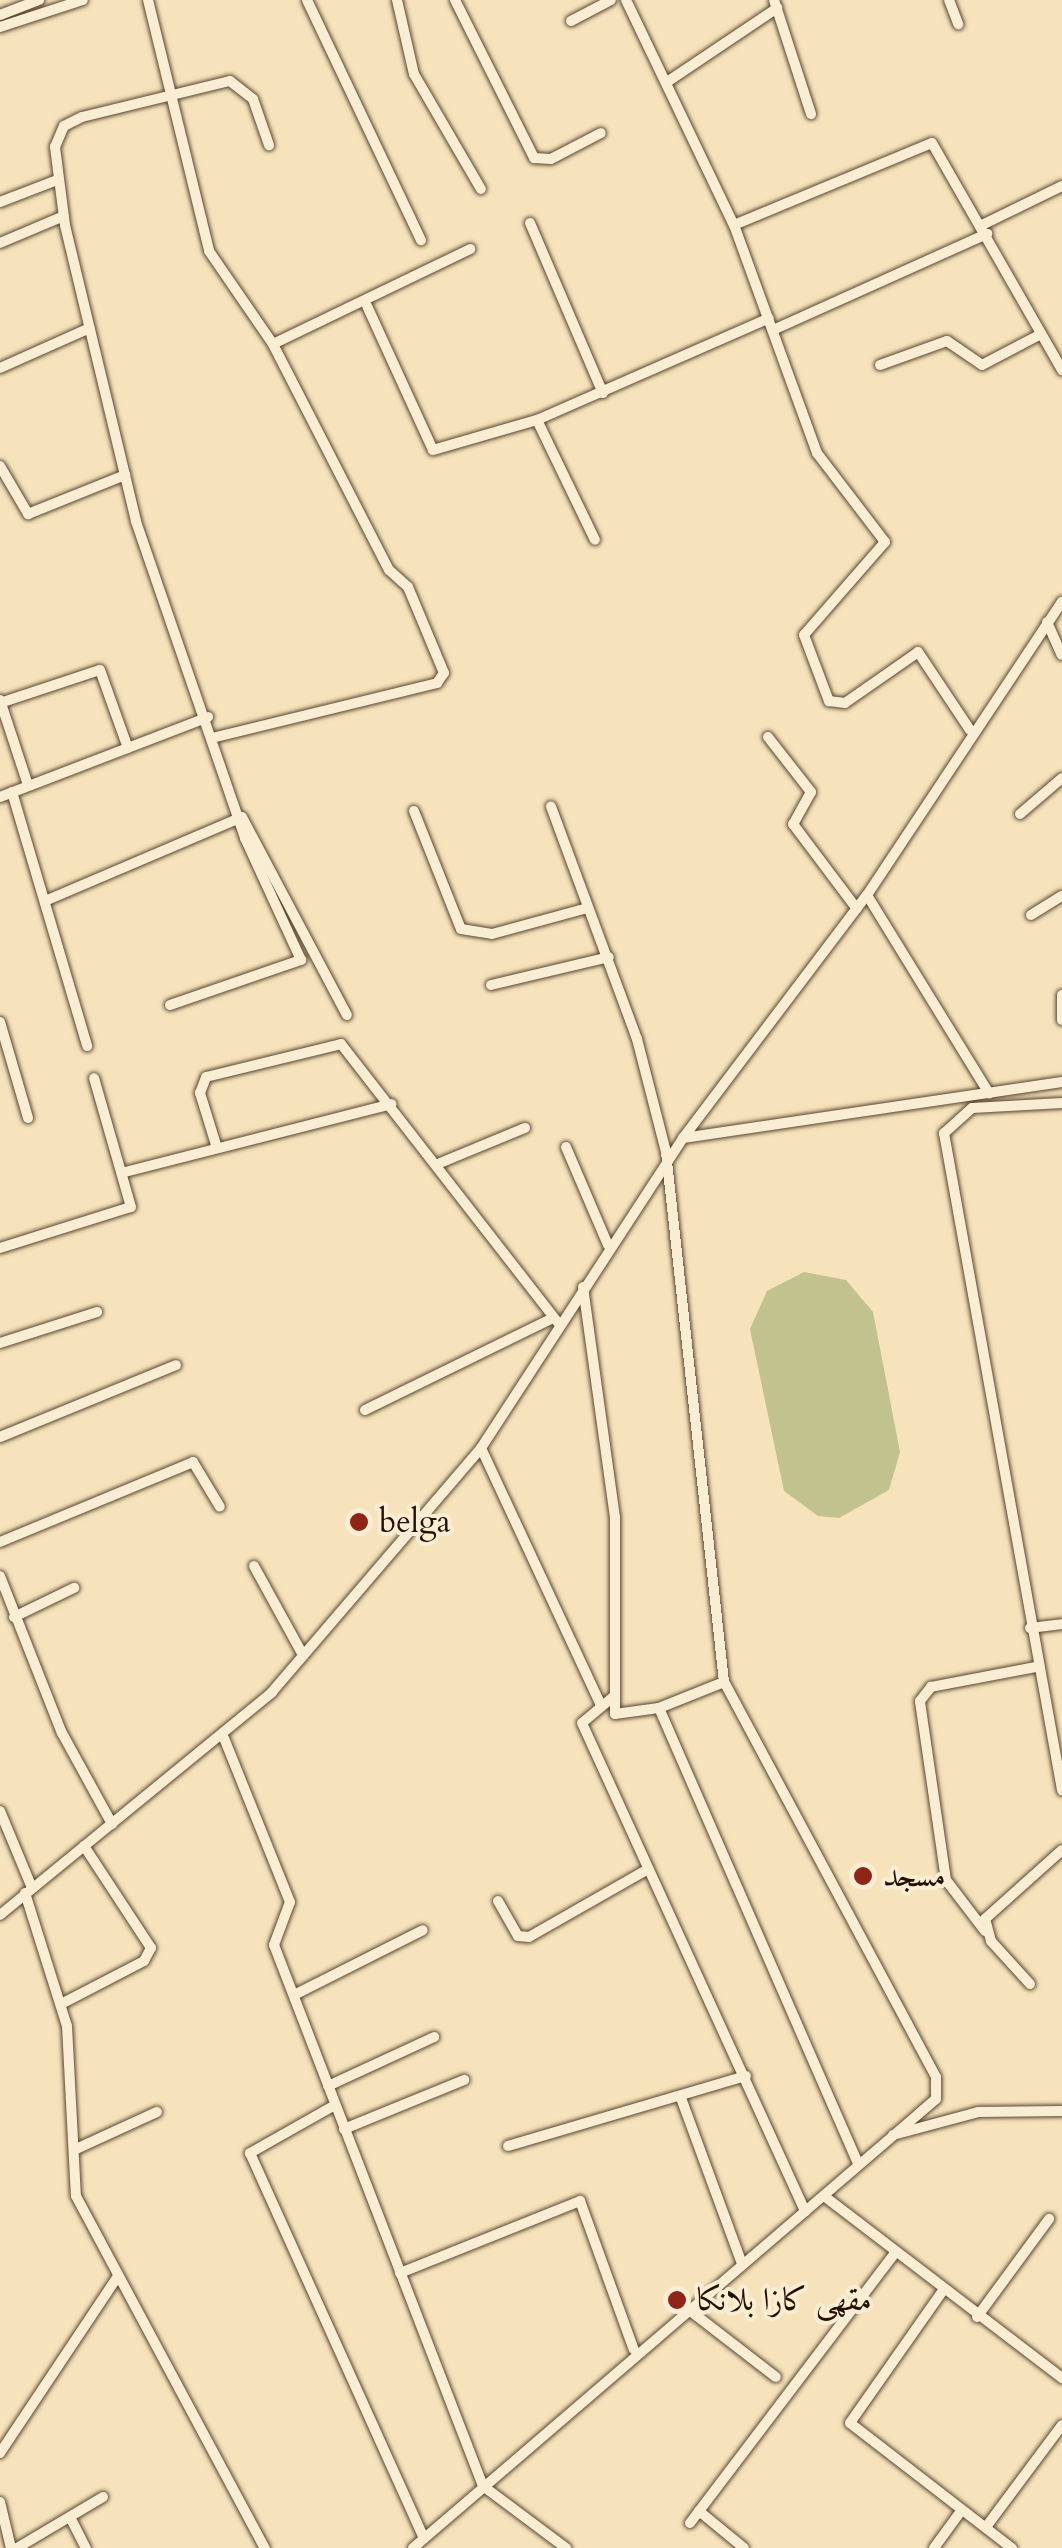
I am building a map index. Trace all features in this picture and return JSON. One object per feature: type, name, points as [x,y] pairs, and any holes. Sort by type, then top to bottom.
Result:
[{"type":"street","points":[[0,15],[39,0]]},
{"type":"street","points":[[0,27],[83,0]]},
{"type":"street","points":[[148,0],[167,98],[209,251],[273,344],[389,570],[408,587],[444,673],[437,684],[216,736]]},
{"type":"street","points":[[307,0],[421,240]]},
{"type":"street","points":[[396,0],[414,74],[481,189]]},
{"type":"street","points":[[455,0],[534,158],[551,159],[600,133]]},
{"type":"street","points":[[572,20],[611,0]]},
{"type":"street","points":[[626,0],[734,225],[817,453],[885,542],[804,634],[829,701],[844,703],[918,652],[970,730]]},
{"type":"street","points":[[949,0],[958,24]]},
{"type":"street","points":[[667,82],[776,4],[810,114]]},
{"type":"street","points":[[170,1005],[301,960],[242,817],[125,475],[57,180],[64,126],[236,82],[253,99],[268,145]]},
{"type":"street","points":[[734,225],[928,141],[985,230],[1062,370]]},
{"type":"street","points":[[0,202],[57,180]]},
{"type":"street","points":[[774,330],[985,230],[1062,186]]},
{"type":"street","points":[[0,243],[64,216]]},
{"type":"street","points":[[530,223],[603,393]]},
{"type":"street","points":[[273,344],[367,306],[470,249]]},
{"type":"street","points":[[367,306],[433,450],[537,420],[769,318]]},
{"type":"street","points":[[0,368],[90,328]]},
{"type":"street","points":[[880,365],[947,341],[982,365],[1044,340],[1062,338]]},
{"type":"street","points":[[537,420],[596,540]]},
{"type":"street","points":[[0,466],[28,514],[125,475]]},
{"type":"street","points":[[0,1914],[224,1738],[303,1655],[482,1448],[554,1321],[582,1287],[666,1152],[683,1138],[867,895],[970,730],[1062,602]]},
{"type":"street","points":[[1047,622],[1062,656]]},
{"type":"street","points":[[28,785],[0,702],[100,670],[128,748]]},
{"type":"street","points":[[0,797],[208,717]]},
{"type":"street","points":[[768,737],[810,792],[793,824],[857,908]]},
{"type":"street","points":[[1020,814],[1062,778]]},
{"type":"street","points":[[12,792],[87,1046]]},
{"type":"street","points":[[412,2548],[684,2306],[742,2264],[936,2099],[936,2077],[724,1682],[666,1152],[609,958],[552,806]]},
{"type":"street","points":[[414,811],[461,929],[492,934],[588,908]]},
{"type":"street","points":[[45,901],[242,817]]},
{"type":"street","points":[[242,817],[347,1015]]},
{"type":"street","points":[[867,895],[989,1093]]},
{"type":"street","points":[[1031,915],[1062,896]]},
{"type":"street","points":[[491,985],[609,958]]},
{"type":"street","points":[[1062,995],[1062,1020]]},
{"type":"street","points":[[0,1022],[28,1118]]},
{"type":"street","points":[[217,1148],[200,1093],[206,1077],[334,1043],[440,1163],[554,1321]]},
{"type":"street","points":[[1,1249],[125,1211],[133,1200],[94,1078]]},
{"type":"street","points":[[683,1138],[1062,1082]]},
{"type":"street","points":[[1062,1103],[972,1108],[944,1133],[1036,1666],[1062,1790]]},
{"type":"street","points":[[124,1172],[391,1104]]},
{"type":"street","points":[[440,1163],[524,1128]]},
{"type":"street","points":[[566,1147],[608,1245]]},
{"type":"street","points":[[582,1287],[615,1517],[613,1697],[623,1718],[724,1682]]},
{"type":"street","points":[[0,1343],[98,1312]]},
{"type":"street","points":[[364,1410],[554,1321]]},
{"type":"street","points":[[0,1437],[176,1365]]},
{"type":"street","points":[[482,1448],[601,1704]]},
{"type":"street","points":[[0,1542],[192,1462],[220,1506]]},
{"type":"street","points":[[254,1566],[303,1655]]},
{"type":"street","points":[[0,1576],[14,1617],[112,1824]]},
{"type":"street","points":[[14,1617],[74,1588]]},
{"type":"street","points":[[1030,1628],[1062,1624]]},
{"type":"street","points":[[1030,1984],[946,1880],[920,1701],[932,1687],[1036,1666]]},
{"type":"street","points":[[613,1697],[582,1724],[806,2211]]},
{"type":"street","points":[[659,1708],[858,2164]]},
{"type":"street","points":[[224,1738],[290,1902],[273,1940],[483,2486],[566,2548]]},
{"type":"street","points":[[0,1811],[63,2003],[76,2150],[76,2196],[265,2548]]},
{"type":"street","points":[[63,2003],[151,1948],[84,1846]]},
{"type":"street","points":[[984,1930],[992,1912],[1062,1850]]},
{"type":"street","points":[[498,1901],[518,1936],[529,1937],[648,1870]]},
{"type":"street","points":[[294,1995],[423,1930]]},
{"type":"street","points":[[328,2086],[434,2037]]},
{"type":"street","points":[[508,2146],[746,2076]]},
{"type":"street","points":[[344,2128],[464,2080]]},
{"type":"street","points":[[681,2098],[742,2264]]},
{"type":"street","points":[[335,2104],[250,2153],[424,2538]]},
{"type":"street","points":[[888,2136],[978,2112],[1062,2110]]},
{"type":"street","points":[[76,2150],[157,2112]]},
{"type":"street","points":[[824,2196],[942,2292],[1062,2378]]},
{"type":"street","points":[[400,2273],[580,2201],[634,2350]]},
{"type":"street","points":[[977,2317],[1048,2219]]},
{"type":"street","points":[[690,2523],[894,2254]]},
{"type":"street","points":[[0,2453],[118,2276]]},
{"type":"street","points":[[942,2292],[850,2418],[859,2435],[1012,2548]]},
{"type":"street","points":[[684,2306],[776,2376]]},
{"type":"street","points":[[986,2527],[1062,2424]]},
{"type":"street","points":[[0,2502],[14,2548],[103,2497]]},
{"type":"street","points":[[700,2510],[744,2548]]},
{"type":"street","points":[[934,2548],[962,2511]]},
{"type":"street","points":[[70,2516],[86,2548]]},
{"type":"green space","points":[[804,1272],[846,1280],[873,1312],[900,1452],[889,1490],[839,1518],[818,1516],[784,1491],[750,1329],[767,1291]]},
{"type":"place","name":"belga","points":[[359,1522]]},
{"type":"place","name":"مسجد","points":[[863,1876]]},
{"type":"place","name":"مقهى كازا بلانكا","points":[[677,2300]]}]
